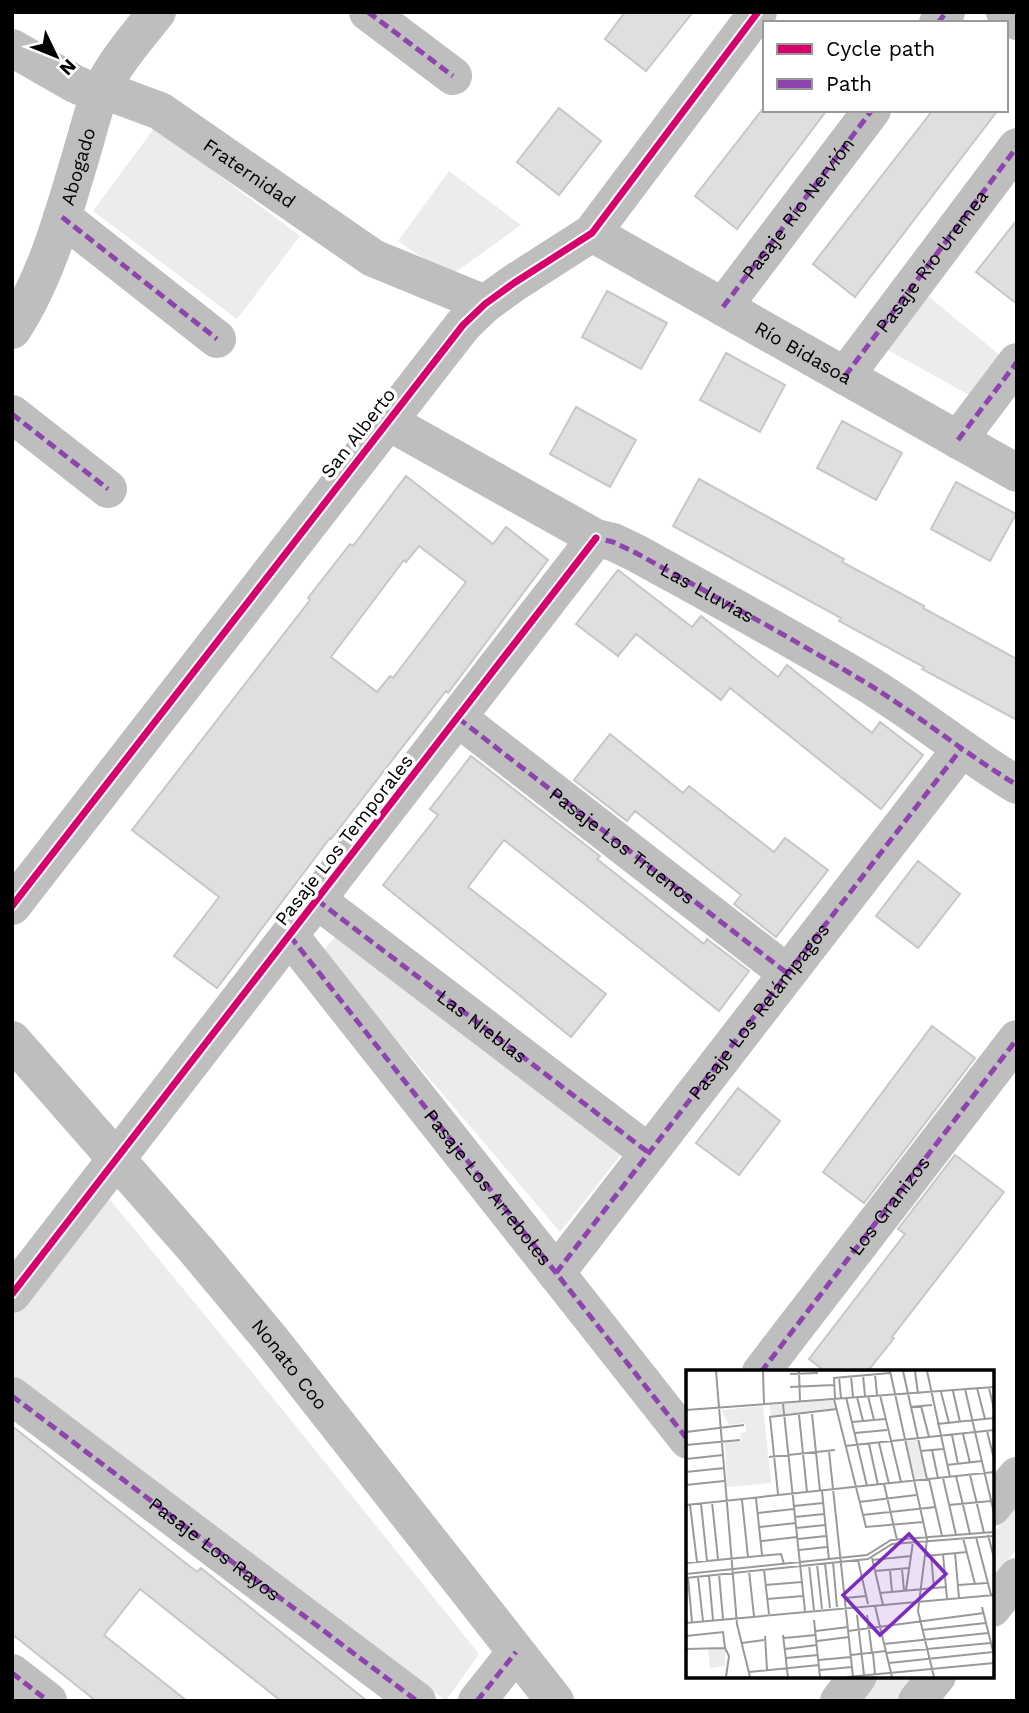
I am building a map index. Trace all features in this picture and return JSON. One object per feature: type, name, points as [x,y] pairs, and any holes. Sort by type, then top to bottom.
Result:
[{"type":"street","name":"Abogado","points":[[12,330],[32,293],[62,218],[101,92],[120,60],[156,12]]},
{"type":"street","points":[[368,12],[453,76]]},
{"type":"street","name":"San Alberto","points":[[12,906],[463,325],[485,304],[514,283],[592,233],[758,12]]},
{"type":"street","points":[[1005,12],[1017,21]]},
{"type":"street","name":"Fraternidad","points":[[12,48],[89,90],[117,95],[160,111],[373,258],[485,304]]},
{"type":"street","name":"Pasaje Río Nervión","points":[[723,307],[870,112]]},
{"type":"street","name":"Pasaje Río Uremea","points":[[845,376],[1017,147]]},
{"type":"street","points":[[62,218],[217,339]]},
{"type":"street","name":"Río Bidasoa","points":[[592,233],[1017,473]]},
{"type":"street","points":[[958,440],[1017,362]]},
{"type":"street","points":[[12,414],[108,489]]},
{"type":"street","name":"Las Lluvias","points":[[387,421],[596,538],[613,542],[636,553],[864,682],[1017,785]]},
{"type":"street","name":"Pasaje Los Temporales","points":[[12,1294],[596,538]]},
{"type":"street","name":"Pasaje Los Truenos","points":[[458,718],[787,974]]},
{"type":"street","name":"Pasaje Los Relámpagos","points":[[556,1273],[961,749]]},
{"type":"street","name":"Las Nieblas","points":[[317,900],[649,1153]]},
{"type":"street","name":"Pasaje Los Arreboles","points":[[290,936],[686,1437]]},
{"type":"street","name":"Los Granizos","points":[[763,1370],[1017,1039]]},
{"type":"street","name":"Nonato Coo","points":[[12,1040],[272,1341],[555,1701]]},
{"type":"street","name":"Pasaje Los Rayos","points":[[12,1396],[417,1701]]},
{"type":"street","points":[[994,1505],[1017,1476]]},
{"type":"street","points":[[994,1606],[1017,1577]]},
{"type":"street","points":[[477,1701],[516,1652]]},
{"type":"street","points":[[12,1673],[48,1701]]},
{"type":"street","points":[[839,1701],[856,1678]]},
{"type":"street","points":[[917,1701],[935,1678]]},
{"type":"shaded area","points":[[155,127],[300,236],[237,319],[93,211]]},
{"type":"shaded area","points":[[449,171],[521,225],[450,276],[398,241]]},
{"type":"shaded area","points":[[928,296],[1002,357],[973,397],[886,349]]},
{"type":"shaded area","points":[[340,931],[624,1151],[560,1232],[322,952]]},
{"type":"shaded area","points":[[106,1195],[479,1654],[446,1701],[12,1376],[12,1317]]},
{"type":"shaded area","points":[[1017,1505],[1017,1549],[994,1577],[994,1533]]},
{"type":"shaded area","points":[[877,1678],[913,1678],[896,1701],[859,1701]]},
{"type":"building","points":[[625,12],[693,12],[646,71],[605,39]]},
{"type":"building","points":[[559,108],[601,141],[559,195],[517,162]]},
{"type":"building","points":[[762,110],[825,112],[737,229],[695,196]]},
{"type":"building","points":[[931,112],[996,112],[855,297],[813,264]]},
{"type":"building","points":[[1017,220],[1017,304],[976,272]]},
{"type":"building","points":[[607,291],[667,323],[641,369],[582,337]]},
{"type":"building","points":[[726,353],[785,385],[760,432],[700,400]]},
{"type":"building","points":[[576,407],[636,440],[610,487],[550,454]]},
{"type":"building","points":[[842,421],[902,453],[876,500],[817,468]]},
{"type":"building","points":[[406,476],[493,544],[506,527],[548,560],[448,693],[446,691],[330,838],[217,988],[174,956],[219,897],[132,830],[310,600],[308,598],[350,544],[353,546]],"holes":[[[419,546],[466,582],[393,678],[390,676],[377,692],[331,657],[404,560],[406,562]]]},
{"type":"building","points":[[699,479],[1017,659],[1017,720],[839,621],[841,618],[673,526]]},
{"type":"building","points":[[956,482],[1016,514],[990,561],[931,529]]},
{"type":"building","points":[[618,570],[692,627],[701,616],[778,677],[787,665],[872,733],[880,722],[923,755],[881,809],[730,688],[721,700],[636,634],[618,656],[576,624]]},
{"type":"building","points":[[610,734],[683,793],[689,786],[774,852],[785,838],[828,870],[776,937],[734,904],[741,895],[635,811],[627,821],[574,780]]},
{"type":"building","points":[[471,756],[600,856],[597,859],[704,944],[707,939],[749,971],[719,1011],[504,840],[468,887],[606,994],[571,1037],[383,885],[438,815],[430,809]]},
{"type":"building","points":[[918,861],[960,894],[918,948],[876,916]]},
{"type":"building","points":[[932,1026],[975,1058],[864,1203],[823,1172]]},
{"type":"building","points":[[738,1088],[780,1121],[739,1175],[696,1143]]},
{"type":"building","points":[[955,1155],[1004,1192],[869,1370],[823,1370],[809,1359],[905,1234],[898,1229]]},
{"type":"building","points":[[12,1426],[197,1572],[201,1568],[367,1701],[281,1701],[140,1589],[104,1635],[187,1701],[96,1701],[12,1634]]},
{"type":"marked path","points":[[368,12],[453,76]]},
{"type":"marked path","points":[[939,21],[946,12]]},
{"type":"marked path","points":[[723,307],[870,112]]},
{"type":"marked path","points":[[845,376],[1017,147]]},
{"type":"marked path","points":[[62,217],[217,339]]},
{"type":"marked path","points":[[958,440],[1017,362]]},
{"type":"marked path","points":[[12,414],[108,489]]},
{"type":"marked path","points":[[593,542],[596,538],[613,542],[636,553],[807,648],[883,693],[1017,785]]},
{"type":"marked path","points":[[458,718],[787,973]]},
{"type":"marked path","points":[[556,1273],[961,749]]},
{"type":"marked path","points":[[317,900],[649,1153]]},
{"type":"marked path","points":[[290,936],[686,1437]]},
{"type":"marked path","points":[[763,1370],[1017,1039]]},
{"type":"marked path","points":[[12,1396],[417,1701]]},
{"type":"marked path","points":[[477,1701],[516,1652]]},
{"type":"marked path","points":[[12,1673],[48,1701]]},
{"type":"cycle path","points":[[12,906],[463,325],[485,304],[514,283],[592,233],[758,12]]},
{"type":"cycle path","points":[[12,1294],[596,538]]}]
